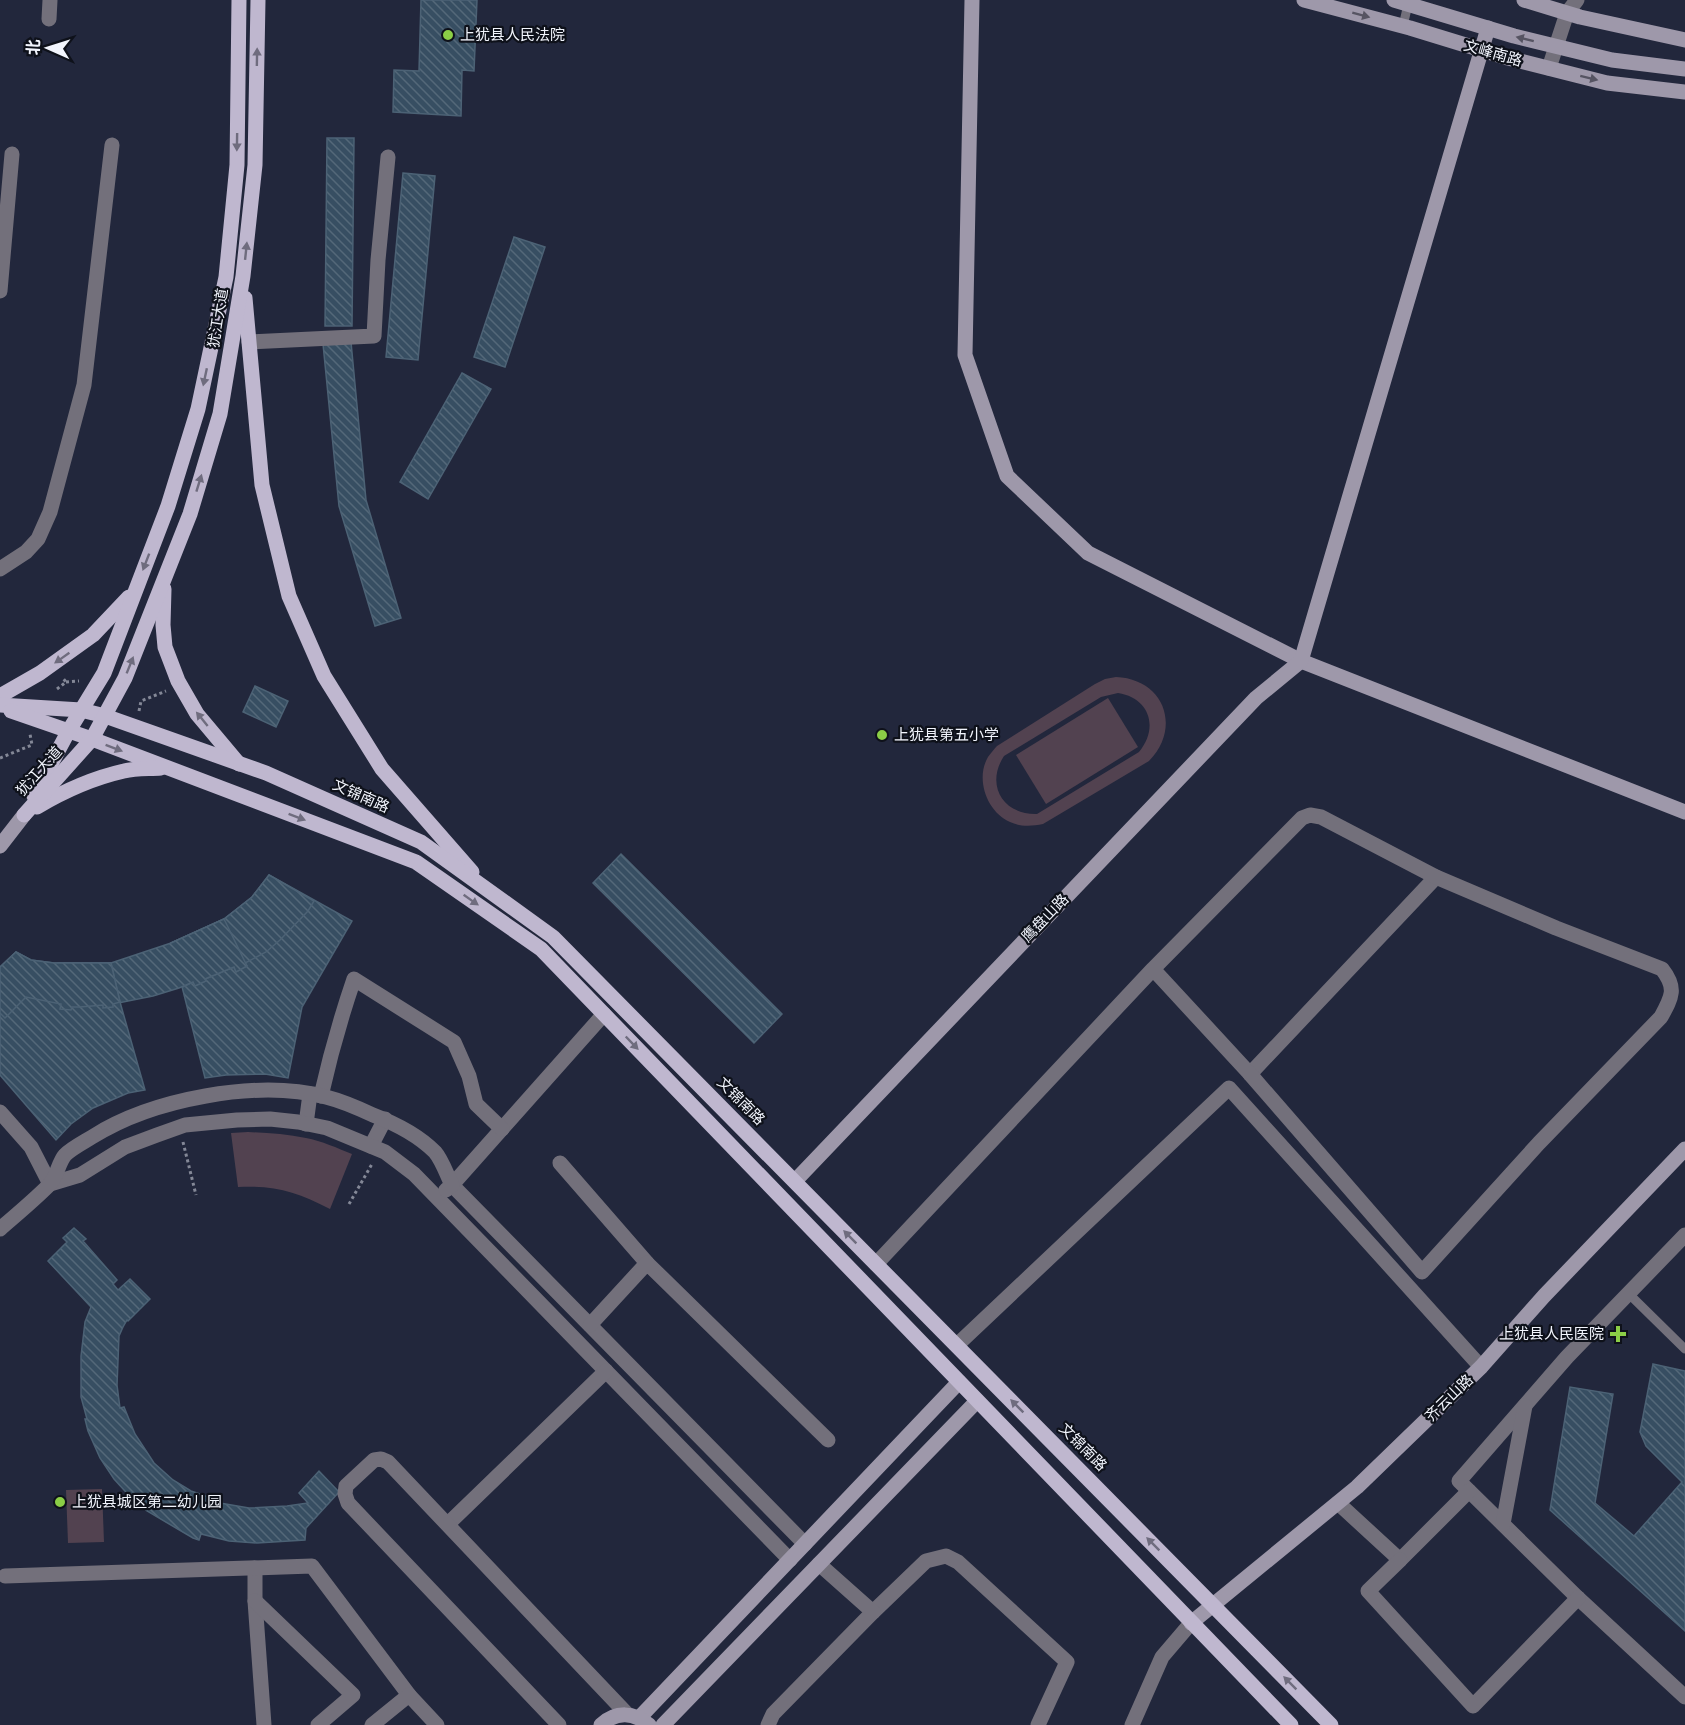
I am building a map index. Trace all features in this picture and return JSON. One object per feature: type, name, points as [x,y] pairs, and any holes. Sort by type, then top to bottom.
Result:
[{"type":"main road","name":"犹江大道","points":[[24,815],[68,732],[104,673],[168,506],[198,409],[226,277],[237,165],[239,0]]},
{"type":"main road","name":"犹江大道","points":[[24,815],[92,739],[124,678],[190,514],[220,414],[243,276],[255,165],[258,0]]},
{"type":"main road","points":[[243,276],[262,485],[289,596],[324,676],[382,769],[490,892]]},
{"type":"main road","points":[[164,579],[165,647],[178,681],[197,714],[239,764]]},
{"type":"main road","points":[[0,696],[40,673],[93,635],[135,590]]},
{"type":"main road","name":"文锦南路","points":[[0,706],[81,710],[105,716],[266,773],[421,843],[553,937],[1331,1725]]},
{"type":"main road","name":"文锦南路","points":[[0,706],[416,862],[541,949],[1291,1725]]},
{"type":"main road","points":[[24,815],[58,795],[91,781],[126,770],[167,768]]},
{"type":"street","points":[[49,19],[50,0]]},
{"type":"street","points":[[972,0],[965,355],[1007,476],[1088,554],[1302,661],[1685,812]]},
{"type":"street","name":"文峰南路","points":[[1304,0],[1403,26],[1481,51],[1607,83],[1685,92]]},
{"type":"street","points":[[1524,0],[1580,17],[1685,40]]},
{"type":"street","points":[[1549,68],[1567,13],[1577,0]]},
{"type":"street","name":"文峰南路","points":[[1403,1],[1488,28],[1612,60],[1685,69]]},
{"type":"street","points":[[1302,661],[1488,28]]},
{"type":"street","points":[[0,569],[26,552],[38,539],[50,512],[84,385],[112,145]]},
{"type":"street","points":[[0,291],[12,154]]},
{"type":"street","points":[[249,342],[374,336],[378,260],[388,157]]},
{"type":"street","name":"鹰盘山路","points":[[795,1181],[1256,698],[1302,661]]},
{"type":"street","points":[[0,846],[24,815]]},
{"type":"street","points":[[876,1264],[1153,969],[1302,818],[1310,815],[1321,817],[1436,878],[1662,969],[1670,979],[1672,992],[1661,1017],[1539,1143],[1422,1272],[1250,1074],[1153,969]]},
{"type":"street","points":[[1250,1074],[1436,878]]},
{"type":"street","points":[[306,1124],[354,979],[454,1042],[469,1076],[476,1104],[502,1129]]},
{"type":"street","points":[[438,1198],[604,1014]]},
{"type":"street","points":[[957,1345],[1229,1088],[1481,1367]]},
{"type":"street","points":[[0,1229],[50,1185],[65,1155],[120,1122],[148,1111],[212,1094],[251,1090],[316,1095],[385,1119],[436,1153],[452,1185],[590,1325],[797,1552]]},
{"type":"street","points":[[0,1112],[31,1147],[50,1185]]},
{"type":"street","points":[[50,1185],[80,1175],[125,1147],[179,1127],[204,1123],[270,1119],[306,1124],[327,1128],[376,1148],[414,1174],[606,1371],[797,1552],[873,1612]]},
{"type":"street","points":[[376,1148],[385,1119]]},
{"type":"street","points":[[107,1129],[118,1151]]},
{"type":"street","name":"齐云山路","points":[[1191,1623],[1357,1487],[1481,1367],[1544,1296],[1685,1149]]},
{"type":"street","points":[[560,1163],[647,1263],[828,1440]]},
{"type":"street","points":[[1685,1235],[1567,1357],[1459,1481],[1578,1598],[1685,1697]]},
{"type":"street","points":[[590,1325],[647,1263]]},
{"type":"street","points":[[448,1524],[606,1371]]},
{"type":"street","points":[[601,1725],[607,1720],[639,1719],[959,1382]]},
{"type":"street","points":[[663,1725],[977,1401]]},
{"type":"street","points":[[1503,1524],[1525,1405]]},
{"type":"street","points":[[559,1725],[348,1503],[345,1494],[346,1486],[374,1460],[381,1459],[388,1462],[639,1719]]},
{"type":"street","points":[[1469,1491],[1368,1591],[1473,1706],[1578,1598]]},
{"type":"street","points":[[1338,1503],[1400,1560]]},
{"type":"street","points":[[768,1725],[773,1714],[926,1561],[946,1556],[958,1562],[1067,1662],[1038,1725]]},
{"type":"street","points":[[5,1576],[312,1566],[409,1695],[437,1725]]},
{"type":"street","points":[[255,1568],[255,1601],[264,1725]]},
{"type":"street","points":[[255,1601],[353,1695],[318,1725]]},
{"type":"street","points":[[1132,1725],[1162,1657],[1191,1623]]},
{"type":"street","points":[[372,1725],[409,1695]]},
{"type":"lane","points":[[1403,1],[1403,26]]},
{"type":"lane","points":[[1629,1294],[1685,1349]]},
{"type":"path","points":[[57,672],[66,682]]},
{"type":"path","points":[[57,689],[66,682],[83,681]]},
{"type":"path","points":[[139,711],[141,701],[166,691]]},
{"type":"path","points":[[0,759],[32,745],[30,734]]},
{"type":"path","points":[[179,1127],[196,1195]]},
{"type":"path","points":[[349,1204],[376,1148]]},
{"type":"shaded area","points":[[1116,677],[1133,680],[1146,686],[1156,695],[1163,707],[1166,720],[1165,734],[1159,748],[1149,761],[1043,824],[1018,825],[1002,817],[990,803],[983,785],[984,766],[988,757],[997,746],[1105,679]],"holes":[[[1118,693],[1129,696],[1144,708],[1150,724],[1149,733],[1139,752],[1037,814],[1025,813],[1007,804],[997,787],[996,777],[1004,756],[1101,697]]]},
{"type":"shaded area","points":[[1108,698],[1138,747],[1046,804],[1016,755]]},
{"type":"shaded area","points":[[248,1132],[306,1138],[352,1154],[330,1209],[286,1191],[263,1187],[238,1187],[231,1133]]},
{"type":"shaded area","points":[[102,1489],[104,1542],[68,1543],[66,1490]]},
{"type":"building","name":"上犹县人民法院","points":[[421,0],[477,0],[474,71],[462,70],[461,116],[393,112],[394,70],[419,71]]},
{"type":"building","points":[[327,138],[354,138],[352,326],[325,326]]},
{"type":"building","points":[[403,173],[435,176],[418,360],[386,357]]},
{"type":"building","points":[[514,237],[545,247],[505,367],[474,357]]},
{"type":"building","points":[[351,342],[366,500],[401,618],[375,626],[339,506],[323,344]]},
{"type":"building","points":[[462,373],[491,389],[428,499],[400,482]]},
{"type":"building","points":[[255,686],[288,701],[276,727],[243,712]]},
{"type":"building","points":[[621,854],[782,1014],[754,1043],[593,883]]},
{"type":"building","points":[[269,875],[352,921],[302,1007],[288,1078],[265,1074],[205,1078],[171,943],[224,919],[252,897]]},
{"type":"building","points":[[269,875],[314,901],[308,911],[266,952],[245,963],[247,966],[236,972],[234,967],[205,979],[206,981],[195,986],[193,982],[183,987],[171,943],[224,919],[252,897]]},
{"type":"building","points":[[224,919],[247,966],[236,972],[234,967],[205,979],[206,981],[195,986],[193,982],[153,996],[113,1004],[113,1007],[103,1008],[103,1005],[72,1007],[71,1010],[60,1009],[58,963],[111,963],[171,943]]},
{"type":"building","points":[[16,952],[31,960],[54,963],[111,963],[145,1090],[128,1093],[93,1108],[71,1124],[56,1140],[0,1075],[0,967]]},
{"type":"building","points":[[16,952],[31,960],[54,963],[111,963],[120,1002],[113,1004],[113,1007],[103,1008],[103,1005],[72,1007],[71,1010],[60,1009],[61,1004],[26,997],[5,1018],[0,1013],[0,967]]},
{"type":"building","points":[[74,1228],[86,1239],[83,1241],[117,1280],[113,1284],[118,1290],[130,1279],[150,1299],[127,1320],[119,1336],[117,1385],[120,1408],[124,1407],[135,1434],[154,1463],[173,1480],[191,1491],[214,1499],[213,1501],[249,1508],[308,1503],[299,1493],[319,1471],[339,1492],[306,1528],[305,1540],[257,1543],[229,1541],[201,1534],[199,1540],[147,1511],[134,1501],[114,1479],[100,1458],[88,1431],[81,1397],[81,1356],[85,1322],[91,1307],[48,1261],[67,1242],[63,1238]]},
{"type":"building","points":[[1653,1364],[1685,1371],[1685,1631],[1550,1510],[1570,1387],[1613,1394],[1595,1503],[1634,1536],[1682,1482],[1646,1446],[1640,1432]]},
{"type":"place","name":"上犹县人民法院","points":[[448,35]]},
{"type":"place","name":"上犹县第五小学","points":[[882,735]]},
{"type":"place","name":"上犹县人民医院","points":[[1618,1334]]},
{"type":"place","name":"上犹县城区第二幼儿园","points":[[60,1502]]}]
